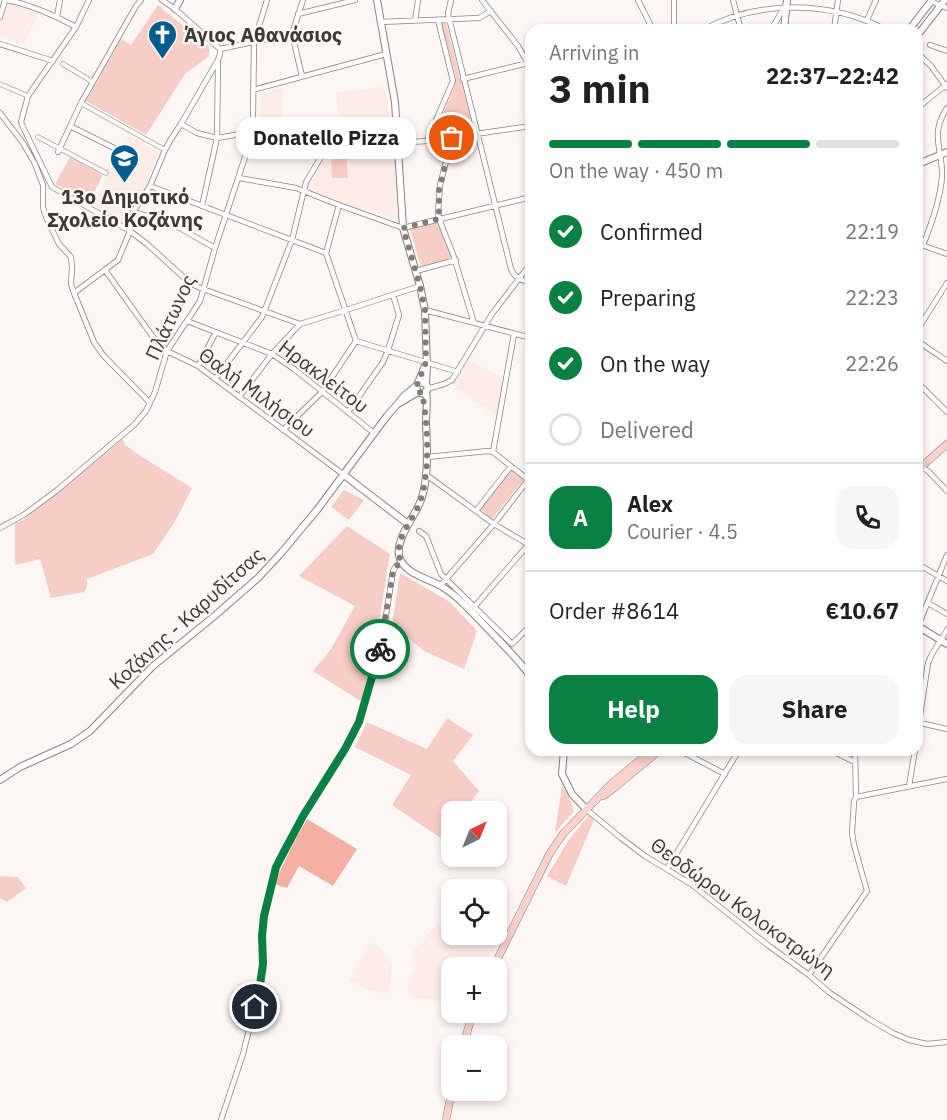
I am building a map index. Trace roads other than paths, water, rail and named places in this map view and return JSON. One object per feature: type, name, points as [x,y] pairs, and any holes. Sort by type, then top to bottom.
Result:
[{"type":"main road","points":[[923,463],[947,444]]},
{"type":"main road","points":[[498,957],[546,862],[563,834],[611,784],[645,756]]},
{"type":"main road","points":[[598,798],[653,756]]},
{"type":"main road","points":[[446,1120],[450,1101]]},
{"type":"street","points":[[0,17],[6,0],[29,2],[76,27]]},
{"type":"street","points":[[57,17],[60,0]]},
{"type":"street","points":[[89,0],[76,27],[28,96],[22,115],[21,124],[52,187],[130,231],[191,284],[300,324]]},
{"type":"street","points":[[58,150],[81,103],[141,0]]},
{"type":"street","points":[[162,0],[176,9],[220,49]]},
{"type":"street","points":[[176,9],[180,0]]},
{"type":"street","name":"Πλάτωνος","points":[[0,528],[25,514],[65,484],[134,425],[146,411],[167,351],[197,306],[249,145],[252,132],[254,42],[267,0]]},
{"type":"street","points":[[302,76],[292,34],[303,0]]},
{"type":"street","points":[[298,14],[343,1],[355,0]]},
{"type":"street","points":[[377,0],[395,102],[403,228],[425,310],[427,367],[422,388],[427,457],[421,500],[402,538],[399,557],[402,563],[416,574],[440,586],[464,605],[510,647]]},
{"type":"street","points":[[415,21],[418,0]]},
{"type":"street","points":[[451,0],[449,19],[511,269],[519,280],[525,282]]},
{"type":"street","points":[[482,0],[525,58]]},
{"type":"street","points":[[638,0],[650,24]]},
{"type":"street","points":[[674,0],[674,24]]},
{"type":"street","points":[[733,0],[740,24]]},
{"type":"street","points":[[835,24],[838,0]]},
{"type":"street","points":[[867,20],[876,0]]},
{"type":"street","points":[[913,24],[931,0],[944,5],[923,29]]},
{"type":"street","points":[[774,24],[787,2]]},
{"type":"street","points":[[785,24],[787,2]]},
{"type":"street","points":[[716,24],[737,14],[787,2],[837,9],[875,24]]},
{"type":"street","points":[[380,22],[479,18],[491,11]]},
{"type":"street","points":[[427,141],[453,81],[438,20]]},
{"type":"street","points":[[220,49],[292,34]]},
{"type":"street","points":[[0,44],[53,61]]},
{"type":"street","points":[[930,45],[947,51]]},
{"type":"street","points":[[74,293],[118,260],[130,231],[133,212],[150,186],[165,150],[218,60],[220,49]]},
{"type":"street","points":[[253,90],[386,54]]},
{"type":"street","points":[[923,59],[946,86],[923,104]]},
{"type":"street","points":[[202,206],[218,138],[218,60]]},
{"type":"street","points":[[63,64],[93,82]]},
{"type":"street","points":[[464,79],[525,64]]},
{"type":"street","points":[[208,77],[218,84]]},
{"type":"street","points":[[0,84],[28,96]]},
{"type":"street","points":[[81,103],[165,150]]},
{"type":"street","points":[[947,108],[937,132],[937,140],[944,154],[940,189],[924,245],[947,254]]},
{"type":"street","points":[[0,113],[19,137],[35,164],[43,185],[43,207],[58,244],[71,257],[71,284],[91,336],[99,350],[150,403]]},
{"type":"street","points":[[181,124],[197,134],[218,138],[252,132],[327,147],[398,144],[525,127]]},
{"type":"street","points":[[70,126],[118,150]]},
{"type":"street","points":[[38,137],[58,150],[106,173]]},
{"type":"street","points":[[452,138],[439,190],[439,219],[456,260],[474,323]]},
{"type":"street","points":[[215,379],[259,322],[265,310],[292,240],[306,182],[327,147]]},
{"type":"street","points":[[923,162],[944,154]]},
{"type":"street","points":[[239,178],[285,185],[403,228],[525,198]]},
{"type":"street","points":[[150,186],[326,253]]},
{"type":"street","points":[[44,194],[52,187]]},
{"type":"street","points":[[339,205],[326,253],[356,341]]},
{"type":"street","points":[[133,212],[169,222],[215,248]]},
{"type":"street","points":[[416,271],[456,260]]},
{"type":"street","name":"Θαλή Μιλήσιου","points":[[105,270],[153,338],[167,351],[198,366],[408,524]]},
{"type":"street","points":[[422,388],[444,384],[452,380],[498,305],[525,272]]},
{"type":"street","points":[[923,321],[947,283]]},
{"type":"street","points":[[239,397],[272,354],[300,324],[420,286]]},
{"type":"street","points":[[348,412],[383,362],[388,351],[399,315],[393,295]]},
{"type":"street","points":[[425,310],[525,337]]},
{"type":"street","name":"Ηρακλείτου","points":[[187,321],[272,354],[374,433]]},
{"type":"street","points":[[198,366],[216,332]]},
{"type":"street","points":[[493,452],[514,334]]},
{"type":"street","points":[[356,341],[458,372]]},
{"type":"street","points":[[284,430],[322,392],[356,341]]},
{"type":"street","points":[[923,345],[947,361]]},
{"type":"street","name":"Κοζάνης - Καρυδίτσας","points":[[1,778],[29,762],[71,744],[90,731],[153,666],[266,570],[317,510],[397,404],[422,388]]},
{"type":"street","points":[[923,388],[947,412]]},
{"type":"street","points":[[427,457],[488,451],[493,452],[525,476]]},
{"type":"street","points":[[476,511],[511,466]]},
{"type":"street","points":[[923,467],[947,490]]},
{"type":"street","points":[[425,474],[494,524],[525,542]]},
{"type":"street","points":[[440,586],[525,485]]},
{"type":"street","points":[[419,531],[426,536],[441,573],[475,606],[525,668]]},
{"type":"street","points":[[475,606],[525,551]]},
{"type":"street","points":[[923,613],[947,555]]},
{"type":"street","points":[[221,1120],[243,1054],[260,985],[264,916],[276,867],[303,816],[359,722],[381,647],[393,571],[402,563]]},
{"type":"street","points":[[923,567],[947,581]]},
{"type":"street","points":[[928,603],[947,615]]},
{"type":"street","points":[[923,630],[944,642]]},
{"type":"street","points":[[923,693],[928,663],[932,654],[944,642],[947,630]]},
{"type":"street","points":[[510,647],[525,631]]},
{"type":"street","points":[[923,724],[947,729]]},
{"type":"street","name":"Θεοδώρου Κολοκοτρώνη","points":[[564,756],[562,774],[572,794],[586,809],[621,838],[701,891],[857,1012],[902,1038],[927,1044],[947,1042]]},
{"type":"street","points":[[690,756],[725,774]]},
{"type":"street","points":[[667,869],[736,756]]},
{"type":"street","points":[[842,756],[855,762]]},
{"type":"street","points":[[809,975],[867,891],[852,833],[856,797],[855,756]]},
{"type":"street","points":[[909,786],[914,756]]},
{"type":"street","points":[[856,797],[947,779]]},
{"type":"place","name":"Άγιος Αθανάσιος","points":[[163,60]]},
{"type":"place","name":"Donatello Pizza","points":[[452,138]]},
{"type":"place","name":"13ο Δημοτικό Σχολείο Κοζάνης","points":[[125,184]]}]
